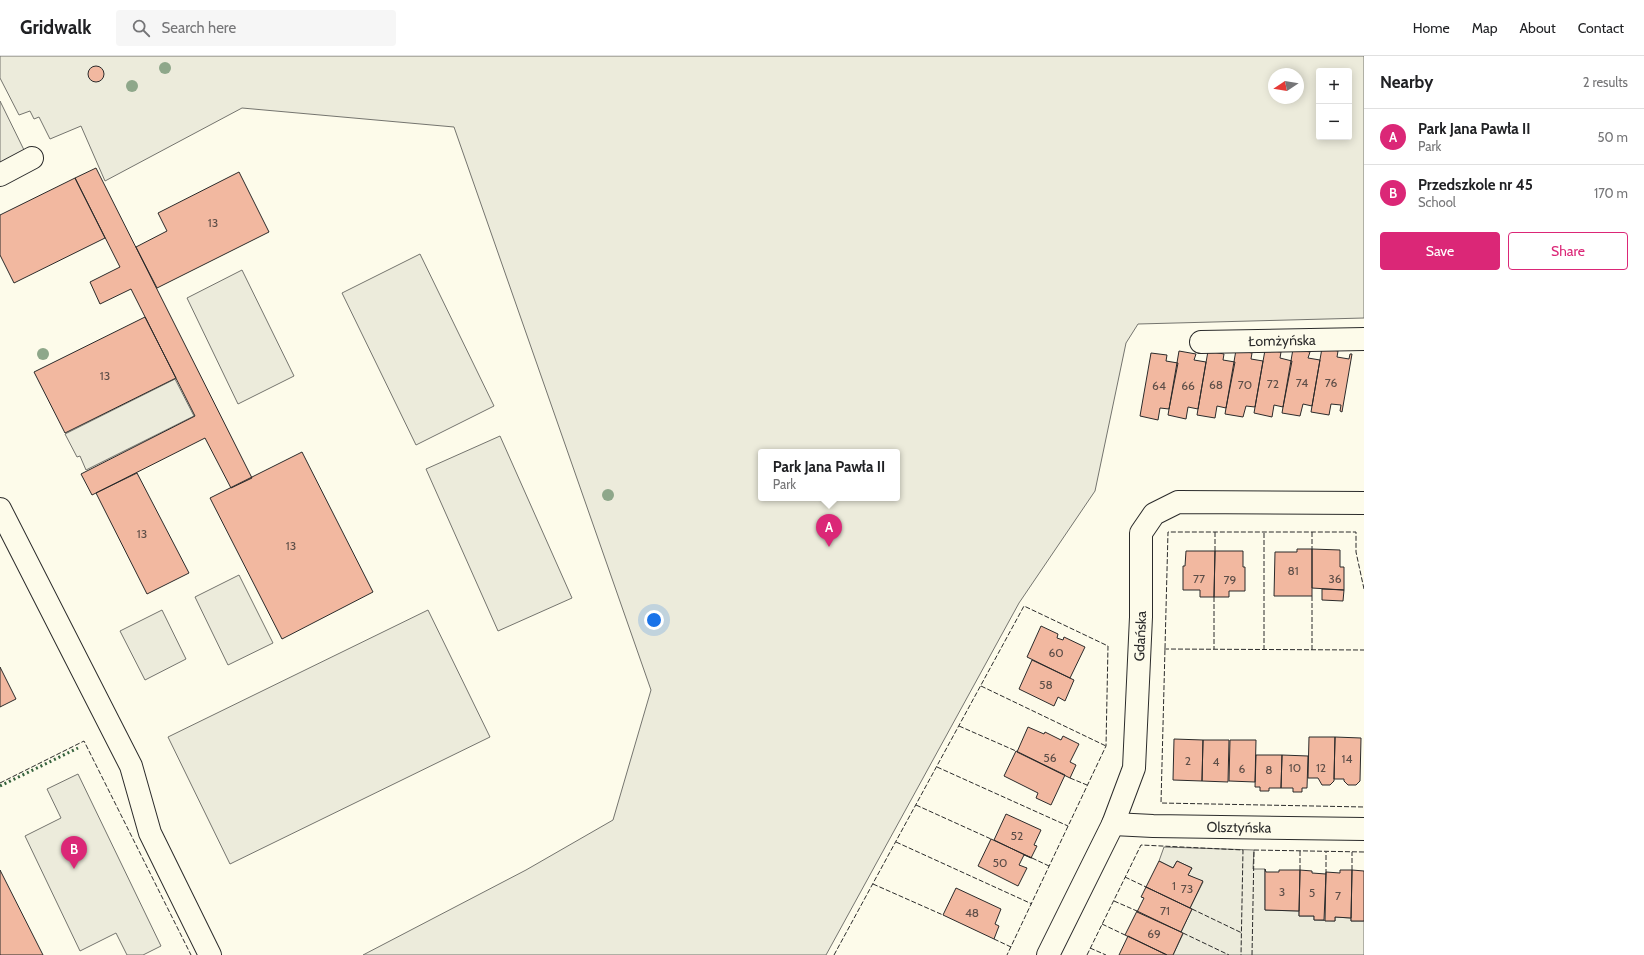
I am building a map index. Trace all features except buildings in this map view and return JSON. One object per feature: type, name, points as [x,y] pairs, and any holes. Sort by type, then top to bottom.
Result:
[{"type":"street","points":[[0,175],[32,158]]},
{"type":"street","name":"Łomżyńska","points":[[1201,342],[1364,339]]},
{"type":"street","name":"Gdańska","points":[[1048,955],[1113,824],[1134,768],[1141,617],[1141,533],[1154,514],[1178,502],[1364,503]]},
{"type":"street","points":[[0,508],[131,766],[150,833],[210,955]]},
{"type":"street","name":"Olsztyńska","points":[[1113,824],[1153,826],[1364,829]]},
{"type":"shaded area","points":[[0,56],[1364,56],[1364,318],[1138,324],[1126,343],[1095,491],[1019,603],[826,955],[363,955],[526,870],[613,820],[651,690],[454,127],[242,108],[105,181],[81,126],[50,139],[39,117],[34,119],[30,111],[19,115],[0,78]]},
{"type":"shaded area","points":[[0,101],[25,152],[0,165]]},
{"type":"shaded area","points":[[420,254],[494,406],[416,445],[342,293]]},
{"type":"shaded area","points":[[242,270],[294,376],[238,404],[187,298]]},
{"type":"shaded area","points":[[175,379],[194,416],[86,470],[80,456],[77,457],[65,434]]},
{"type":"shaded area","points":[[500,436],[572,598],[498,631],[426,469]]},
{"type":"shaded area","points":[[239,575],[273,643],[228,665],[195,597]]},
{"type":"shaded area","points":[[162,610],[186,659],[145,680],[120,631]]},
{"type":"shaded area","points":[[428,610],[490,737],[230,864],[168,737]]},
{"type":"shaded area","points":[[78,774],[161,946],[143,955],[127,955],[116,933],[80,951],[25,836],[61,818],[47,789]]},
{"type":"shaded area","points":[[1164,847],[1254,850],[1253,869],[1265,869],[1265,910],[1299,911],[1299,916],[1314,916],[1314,920],[1335,921],[1335,917],[1351,918],[1351,921],[1364,921],[1364,955],[1173,955],[1183,934],[1181,932],[1192,909],[1190,908],[1203,882],[1188,875],[1192,868],[1177,861],[1173,868],[1159,861]]},
{"type":"hedge","points":[[0,786],[78,748]]},
{"type":"fence","points":[[1364,589],[1356,552],[1356,532],[1168,532],[1161,803],[1364,807]]},
{"type":"fence","points":[[1215,532],[1215,551]]},
{"type":"fence","points":[[1264,532],[1264,650]]},
{"type":"fence","points":[[1312,532],[1312,549]]},
{"type":"fence","points":[[1312,596],[1312,650]]},
{"type":"fence","points":[[1214,597],[1214,649]]},
{"type":"fence","points":[[834,955],[1024,606],[1108,646],[1106,746],[1007,955]]},
{"type":"fence","points":[[1164,649],[1364,650]]},
{"type":"fence","points":[[981,686],[1106,746]]},
{"type":"fence","points":[[959,726],[1016,751]]},
{"type":"fence","points":[[0,783],[84,741],[191,955]]},
{"type":"fence","points":[[937,767],[1068,826]]},
{"type":"fence","points":[[1070,778],[1087,785]]},
{"type":"fence","points":[[916,805],[991,839]]},
{"type":"fence","points":[[896,842],[1032,904]]},
{"type":"fence","points":[[1087,955],[1141,845],[1243,850],[1241,955]]},
{"type":"fence","points":[[1252,955],[1254,850],[1364,852]]},
{"type":"fence","points":[[1300,851],[1300,870]]},
{"type":"fence","points":[[1326,852],[1326,874]]},
{"type":"fence","points":[[1352,852],[1352,870]]},
{"type":"fence","points":[[1032,858],[1049,866]]},
{"type":"fence","points":[[1125,877],[1146,887]]},
{"type":"fence","points":[[873,884],[943,915]]},
{"type":"fence","points":[[1114,901],[1137,911]]},
{"type":"fence","points":[[1192,909],[1242,933]]},
{"type":"fence","points":[[1102,924],[1125,935]]},
{"type":"fence","points":[[1183,933],[1229,955]]},
{"type":"fence","points":[[994,939],[1011,947]]},
{"type":"fence","points":[[1090,948],[1106,955]]},
{"type":"place","name":"Park Jana Pawła II","points":[[829,547]]},
{"type":"place","name":"Przedszkole nr 45","points":[[74,869]]}]
